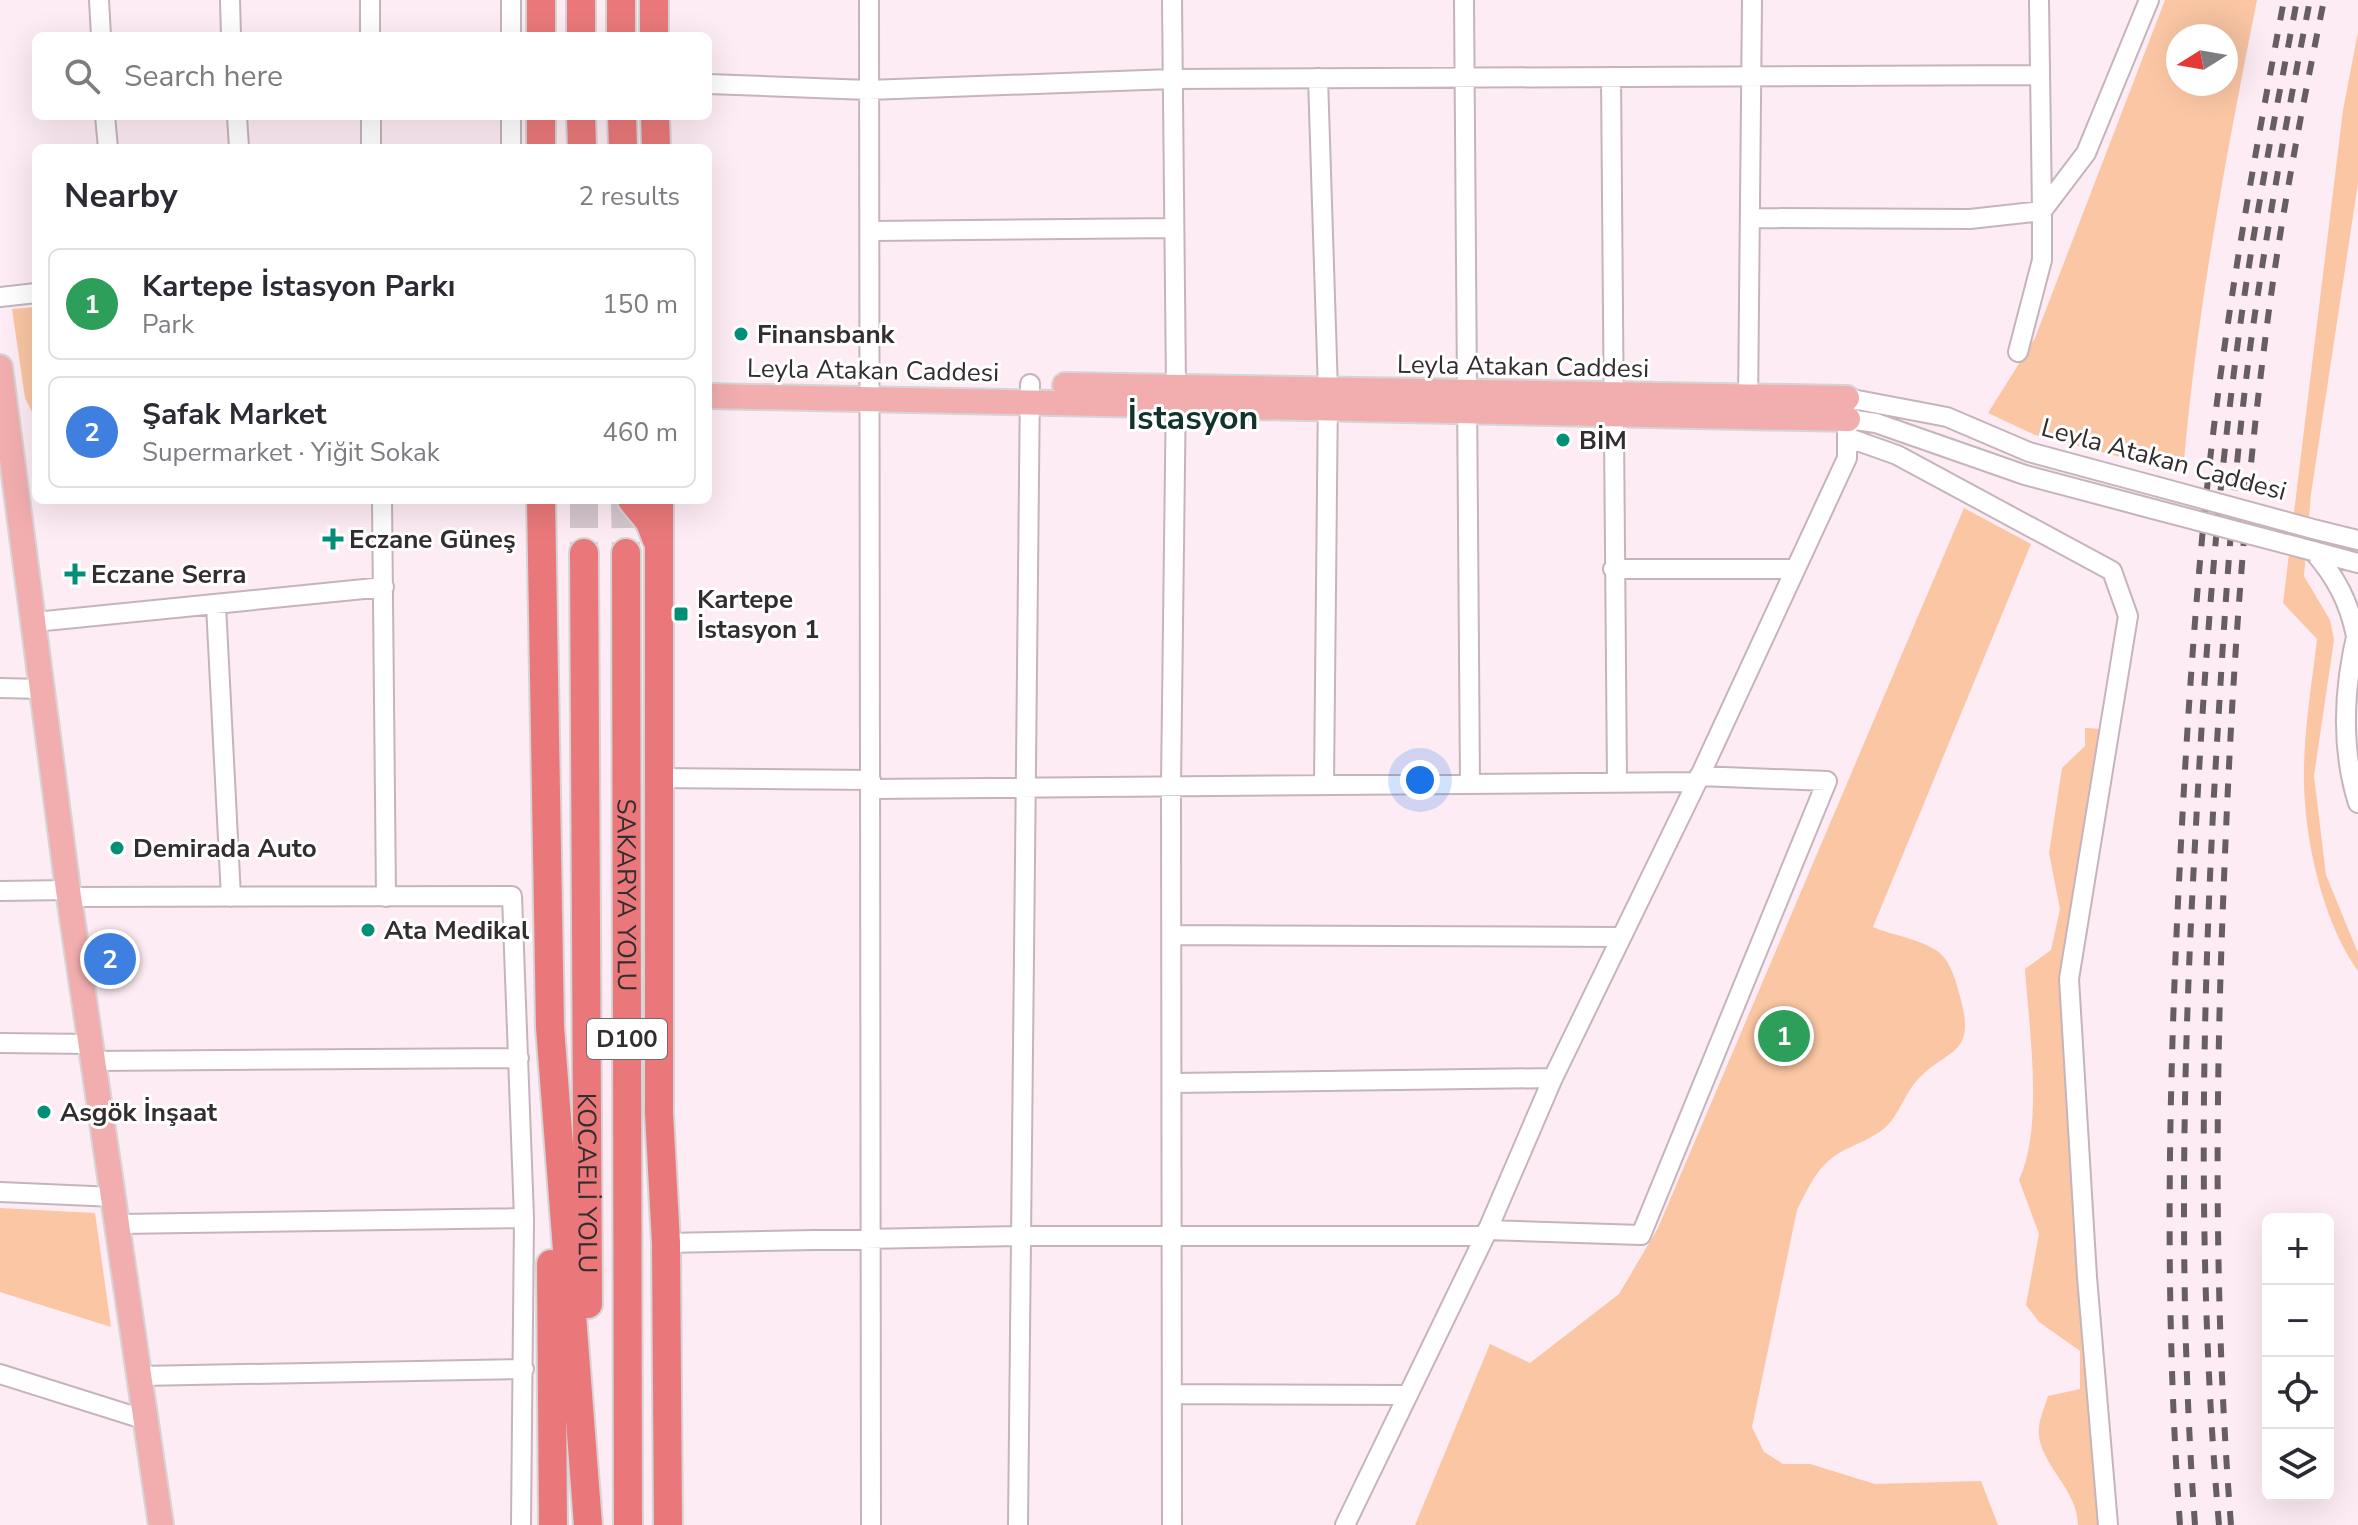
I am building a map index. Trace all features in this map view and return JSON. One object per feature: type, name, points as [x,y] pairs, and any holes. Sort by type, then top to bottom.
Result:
[{"type":"highway","points":[[541,0],[541,32]]},
{"type":"highway","points":[[581,0],[581,32]]},
{"type":"highway","points":[[621,0],[621,32]]},
{"type":"highway","points":[[654,0],[654,32]]},
{"type":"highway","points":[[541,120],[541,144]]},
{"type":"highway","points":[[581,120],[582,144]]},
{"type":"highway","points":[[622,120],[623,144]]},
{"type":"highway","points":[[655,120],[656,144]]},
{"type":"highway","points":[[635,504],[650,522],[658,546]]},
{"type":"highway","points":[[659,504],[659,1113],[666,1243],[668,1525]]},
{"type":"highway","points":[[541,513],[550,1027],[553,1525]]},
{"type":"highway","name":"KOCAELİ YOLU","points":[[584,553],[589,1525]]},
{"type":"highway","name":"SAKARYA YOLU","points":[[626,553],[629,1525]]},
{"type":"highway","points":[[550,1027],[589,1525]]},
{"type":"highway","points":[[629,1525],[659,1113]]},
{"type":"main road","points":[[0,367],[17,470],[68,893],[161,1525]]},
{"type":"main road","name":"Leyla Atakan Caddesi","points":[[712,379],[870,389],[1748,407],[1848,418]]},
{"type":"main road","name":"Leyla Atakan Caddesi","points":[[712,396],[870,389]]},
{"type":"street","points":[[99,0],[101,32]]},
{"type":"street","points":[[230,0],[231,32]]},
{"type":"street","points":[[370,0],[370,32]]},
{"type":"street","points":[[511,0],[511,32]]},
{"type":"street","points":[[869,0],[872,231],[871,1525]]},
{"type":"street","points":[[1172,0],[1176,395],[1171,785],[1174,935],[1172,1525]]},
{"type":"street","points":[[1464,0],[1470,783]]},
{"type":"street","points":[[1748,407],[1752,0]]},
{"type":"street","points":[[2018,352],[2042,260],[2039,0]]},
{"type":"street","points":[[1751,218],[1970,219],[2042,211],[2086,153],[2149,0]]},
{"type":"street","points":[[712,84],[868,90],[1172,79],[2039,75]]},
{"type":"street","points":[[1611,77],[1617,782]]},
{"type":"street","points":[[1318,78],[1328,400],[1324,784]]},
{"type":"street","points":[[105,120],[108,144]]},
{"type":"street","points":[[237,120],[239,144]]},
{"type":"street","points":[[371,120],[371,144]]},
{"type":"street","points":[[511,120],[511,144]]},
{"type":"street","points":[[872,231],[1174,228]]},
{"type":"street","points":[[0,297],[32,293]]},
{"type":"street","points":[[1018,1525],[1023,787],[1030,392]]},
{"type":"street","name":"Leyla Atakan Caddesi","points":[[1848,418],[1947,417],[2029,452],[2358,540]]},
{"type":"street","points":[[1345,1525],[1486,1233],[1553,1078],[1698,779],[1847,458],[1848,418]]},
{"type":"street","points":[[1848,418],[1897,455],[2112,571],[2128,616],[2069,979],[2087,1277],[2108,1525]]},
{"type":"street","name":"Leyla Atakan Caddesi","points":[[1848,418],[1876,423],[2025,475],[2358,563]]},
{"type":"street","points":[[382,504],[386,897]]},
{"type":"street","points":[[2313,551],[2341,589],[2357,632],[2346,717],[2347,760],[2358,803]]},
{"type":"street","points":[[1613,569],[1793,569]]},
{"type":"street","points":[[35,622],[384,587]]},
{"type":"street","points":[[216,605],[231,897]]},
{"type":"street","points":[[0,688],[42,689]]},
{"type":"street","points":[[657,778],[1023,787],[1698,779],[1827,781],[1752,957],[1641,1235],[1019,1236],[666,1243]]},
{"type":"street","points":[[0,891],[231,897],[512,896],[524,1218],[521,1525]]},
{"type":"street","points":[[1174,935],[1620,937]]},
{"type":"street","points":[[0,1043],[92,1052],[519,1058]]},
{"type":"street","points":[[1172,1083],[1553,1078]]},
{"type":"street","points":[[0,1192],[115,1197]]},
{"type":"street","points":[[119,1224],[524,1218]]},
{"type":"street","points":[[139,1376],[524,1369]]},
{"type":"street","points":[[0,1374],[146,1420]]},
{"type":"street","points":[[1172,1394],[1408,1395]]},
{"type":"shaded area","points":[[2165,0],[2257,0],[2204,295],[2183,473],[2035,435],[1988,413],[2035,338]]},
{"type":"shaded area","points":[[2358,32],[2358,183],[2311,494],[2304,576],[2330,620],[2334,640],[2314,776],[2326,875],[2358,953],[2358,971],[2345,951],[2325,903],[2307,823],[2304,756],[2317,639],[2283,603],[2343,110]]},
{"type":"shaded area","points":[[32,307],[32,412],[25,398],[12,309]]},
{"type":"shaded area","points":[[1964,508],[2031,544],[1873,927],[1926,945],[1944,957],[1958,988],[1965,1030],[1956,1049],[1914,1084],[1884,1128],[1832,1158],[1806,1192],[1797,1210],[1752,1427],[1764,1452],[1783,1464],[1810,1464],[1875,1484],[1981,1481],[1998,1525],[1415,1525],[1490,1344],[1530,1363],[1619,1294],[1658,1228]]},
{"type":"shaded area","points":[[2085,728],[2102,729],[2062,976],[2103,1525],[2078,1525],[2071,1499],[2043,1451],[2040,1439],[2040,1423],[2048,1396],[2080,1389],[2080,1351],[2039,1322],[2026,1305],[2039,1234],[2019,1180],[2027,1158],[2033,1105],[2025,969],[2051,950],[2060,909],[2049,853],[2062,768],[2085,746]]},
{"type":"shaded area","points":[[0,1208],[95,1213],[111,1327],[0,1292]]},
{"type":"tunnel","points":[[584,504],[584,553]]},
{"type":"tunnel","points":[[625,504],[626,553]]},
{"type":"railway","points":[[2180,1525],[2172,1369],[2170,1136],[2178,902],[2190,690],[2203,532],[2223,359],[2251,179],[2284,0]]},
{"type":"railway","points":[[2195,1525],[2184,1277],[2185,1111],[2190,946],[2206,664],[2223,466],[2239,334],[2258,208],[2297,0]]},
{"type":"railway","points":[[2219,1525],[2208,1342],[2204,1160],[2206,977],[2214,794],[2233,506],[2245,391],[2265,250],[2310,0]]},
{"type":"railway","points":[[2231,1525],[2221,1364],[2218,1121],[2221,960],[2234,677],[2250,475],[2271,298],[2291,170],[2324,0]]},
{"type":"place","name":"Finansbank","points":[[741,334]]},
{"type":"place","name":"BİM","points":[[1563,440]]},
{"type":"place","name":"Eczane Güneş","points":[[333,539]]},
{"type":"place","name":"Eczane Serra","points":[[75,574]]},
{"type":"place","name":"Kartepe İstasyon 1","points":[[681,614]]},
{"type":"place","name":"Demirada Auto","points":[[117,848]]},
{"type":"place","name":"Ata Medikal","points":[[368,930]]},
{"type":"place","name":"Şafak Market","points":[[110,959]]},
{"type":"place","name":"Kartepe İstasyon Parkı","points":[[1784,1036]]},
{"type":"place","name":"Asgök İnşaat","points":[[44,1112]]},
{"type":"district","name":"İstasyon","points":[[1193,417]]}]
